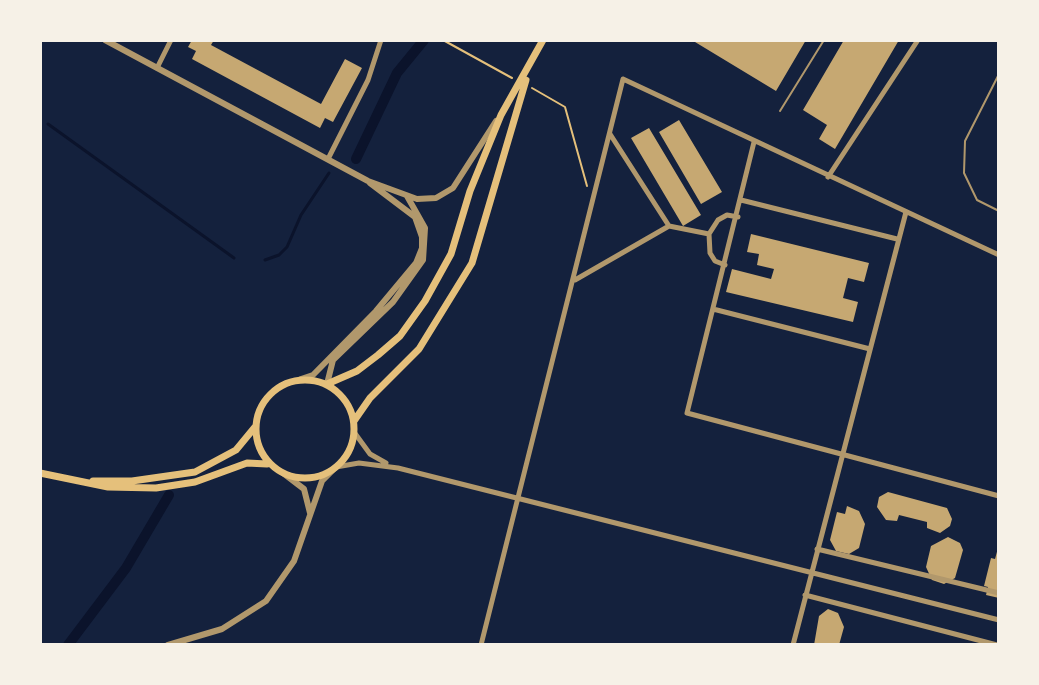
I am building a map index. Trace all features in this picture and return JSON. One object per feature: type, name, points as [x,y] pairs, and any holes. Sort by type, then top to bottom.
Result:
[{"type":"main road","points":[[327,384],[357,371],[378,355],[400,336],[425,301],[451,254],[470,191],[501,115],[543,40]]},
{"type":"main road","points":[[354,421],[370,398],[419,349],[472,263],[491,205],[515,107],[536,54]]},
{"type":"main road","points":[[40,473],[71,480],[108,487],[156,488],[195,482],[257,461],[283,473],[308,478],[336,467],[346,456],[354,432],[354,421],[346,401],[327,384],[301,379],[280,386],[268,395],[251,435],[236,450],[195,472],[132,481],[71,480]]},
{"type":"main road","points":[[255,425],[258,444],[273,467]]},
{"type":"street","points":[[105,40],[368,181],[407,196],[427,199],[445,195],[461,178],[501,115]]},
{"type":"street","points":[[157,68],[171,40]]},
{"type":"street","points":[[328,159],[368,80],[381,40]]},
{"type":"street","points":[[828,177],[918,40]]},
{"type":"street","points":[[483,643],[623,79],[999,255]]},
{"type":"street","points":[[610,134],[669,226]]},
{"type":"street","points":[[754,142],[738,217],[687,413],[999,496]]},
{"type":"street","points":[[301,379],[313,375],[376,311],[416,263],[422,248],[422,237],[415,217],[368,181]]},
{"type":"street","points":[[327,384],[333,360],[393,302],[423,260],[425,228],[407,196]]},
{"type":"street","points":[[741,200],[897,239]]},
{"type":"street","points":[[793,645],[906,212]]},
{"type":"street","points":[[725,265],[715,261],[710,253],[709,234],[718,220],[727,215],[738,217]]},
{"type":"street","points":[[574,280],[669,226],[709,234]]},
{"type":"street","points":[[713,309],[870,349]]},
{"type":"street","points":[[354,432],[370,454],[398,468]]},
{"type":"street","points":[[168,645],[222,629],[266,601],[294,561],[322,481],[336,467],[359,463],[398,468],[999,620]]},
{"type":"street","points":[[283,473],[304,489],[310,508],[309,524]]},
{"type":"street","points":[[817,549],[999,593]]},
{"type":"street","points":[[805,595],[997,645]]},
{"type":"lane","points":[[780,111],[824,40]]},
{"type":"lane","points":[[999,74],[965,141],[964,173],[977,200],[999,211]]},
{"type":"path","points":[[443,40],[565,107],[586,186],[597,188]]},
{"type":"building","points":[[192,40],[214,40],[211,45],[321,104],[345,59],[362,68],[333,122],[325,118],[320,128],[192,59],[196,51],[188,47]]},
{"type":"building","points":[[806,40],[776,91],[695,42]]},
{"type":"building","points":[[844,40],[899,40],[835,149],[819,139],[827,125],[803,110]]},
{"type":"building","points":[[679,120],[722,192],[701,204],[659,132]]},
{"type":"building","points":[[649,128],[701,215],[683,226],[631,138]]},
{"type":"building","points":[[751,234],[869,263],[864,282],[848,278],[843,298],[858,302],[853,322],[726,292],[732,269],[771,279],[774,269],[757,265],[759,254],[747,252]]},
{"type":"building","points":[[888,492],[947,508],[952,519],[950,526],[940,533],[927,528],[927,522],[899,515],[897,521],[886,520],[877,507],[879,497]]},
{"type":"building","points":[[847,506],[859,511],[865,524],[859,548],[849,554],[836,551],[830,540],[837,512],[845,514]]},
{"type":"building","points":[[948,537],[960,543],[963,550],[955,578],[944,584],[932,580],[926,567],[931,546]]},
{"type":"building","points":[[998,548],[999,598],[986,595],[988,587],[984,586],[991,558],[995,559]]},
{"type":"building","points":[[828,609],[838,613],[844,627],[839,645],[814,645],[819,616]]},
{"type":"waterway","points":[[356,159],[397,73],[424,40]]},
{"type":"waterway","points":[[48,124],[234,258]]},
{"type":"waterway","points":[[265,260],[279,255],[287,247],[301,215],[329,173]]},
{"type":"waterway","points":[[68,645],[126,568],[169,495]]}]
